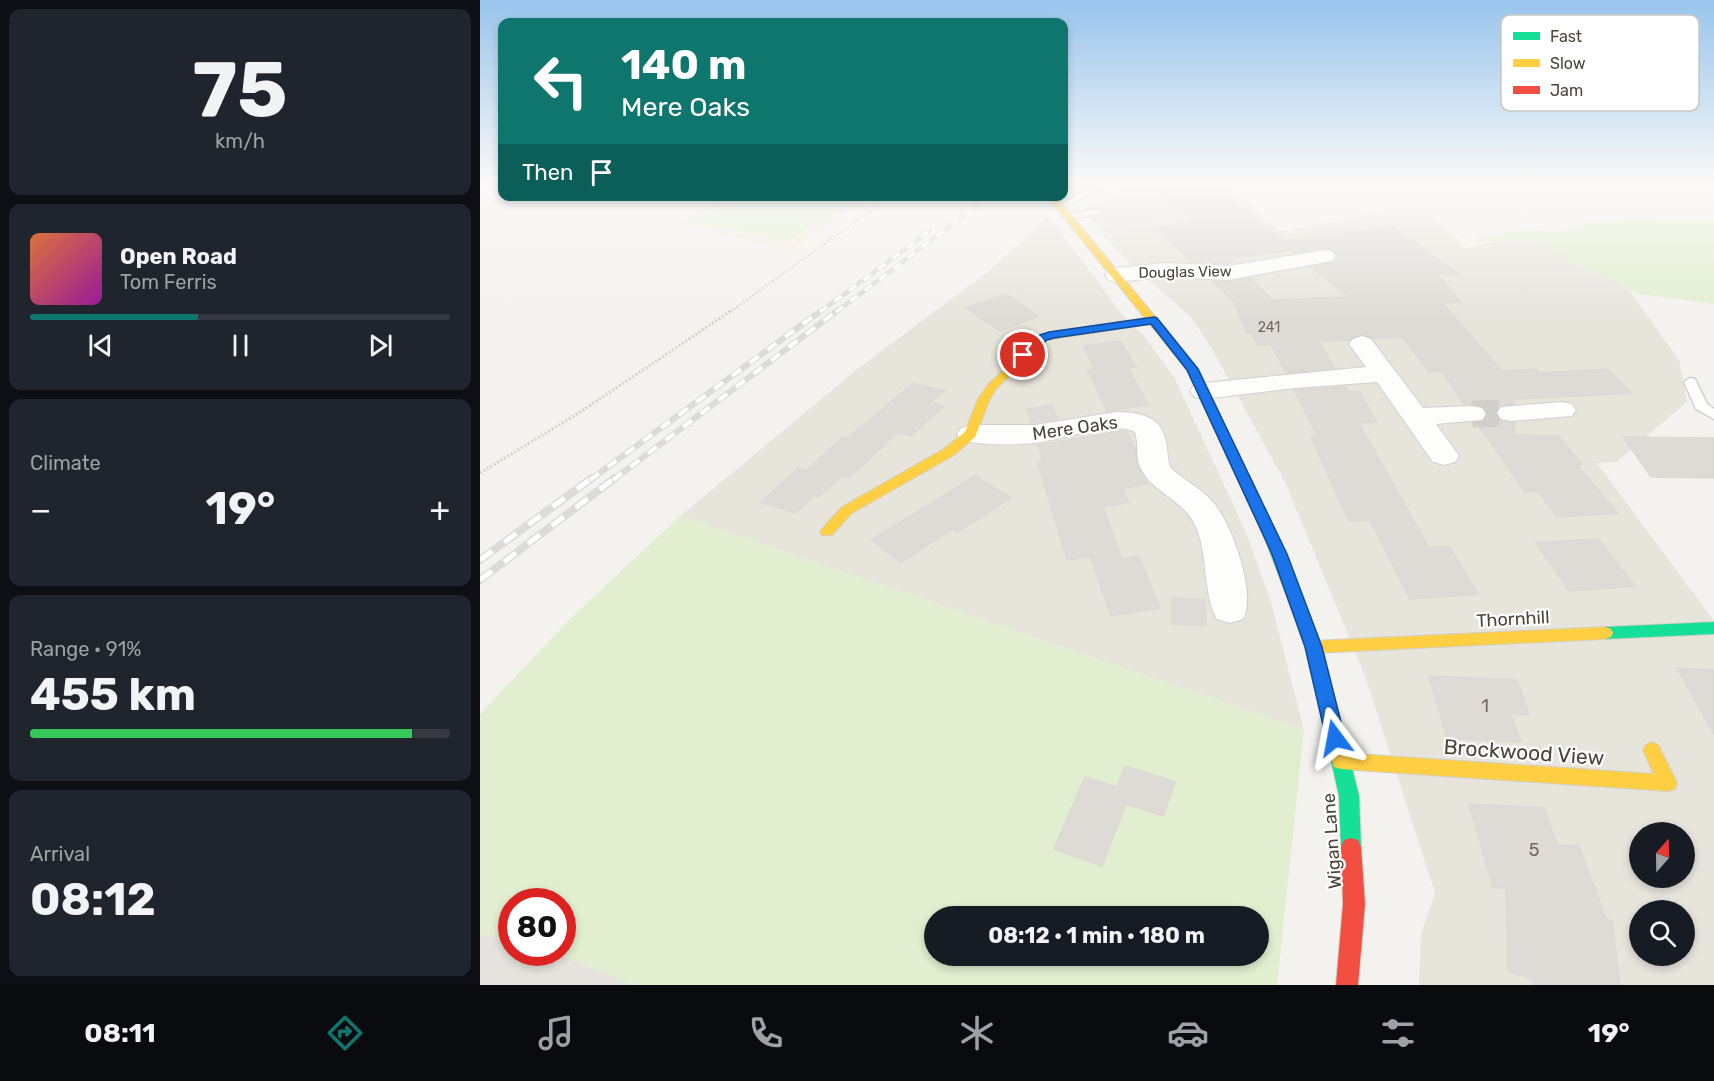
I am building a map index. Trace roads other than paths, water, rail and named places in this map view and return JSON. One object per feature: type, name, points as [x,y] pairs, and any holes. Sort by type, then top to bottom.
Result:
[{"type":"main road","name":"Wigan Lane","points":[[1076,228],[1192,369],[1279,554],[1314,647],[1349,796],[1354,904],[1347,985]]},
{"type":"main road","points":[[827,532],[847,510],[949,452],[970,434],[984,399],[992,387],[1043,337],[1075,330],[1154,320]]},
{"type":"main road","name":"Thornhill","points":[[1314,647],[1714,628]]},
{"type":"main road","name":"Brockwood View","points":[[1341,761],[1668,783],[1652,750]]},
{"type":"street","name":"Douglas View","points":[[1116,274],[1165,270],[1228,273],[1324,256]]},
{"type":"street","points":[[1362,344],[1444,456]]},
{"type":"street","points":[[1204,391],[1295,380],[1384,374]]},
{"type":"street","points":[[1511,413],[1562,410]]},
{"type":"street","points":[[1416,417],[1472,414]]},
{"type":"street","name":"Mere Oaks","points":[[970,434],[1011,436],[1120,421],[1141,423],[1151,436],[1152,459],[1159,474],[1194,501],[1206,513],[1213,526],[1222,553],[1230,610]]},
{"type":"lane","points":[[1690,382],[1701,406],[1714,415]]},
{"type":"tunnel","points":[[1472,414],[1511,413]]},
{"type":"railway","points":[[836,312],[948,228]]},
{"type":"railway","points":[[820,312],[930,231]]},
{"type":"railway","points":[[590,480],[822,310]]},
{"type":"railway","points":[[613,480],[838,310]]},
{"type":"railway","points":[[480,560],[592,478]]},
{"type":"railway","points":[[480,580],[615,478]]}]
